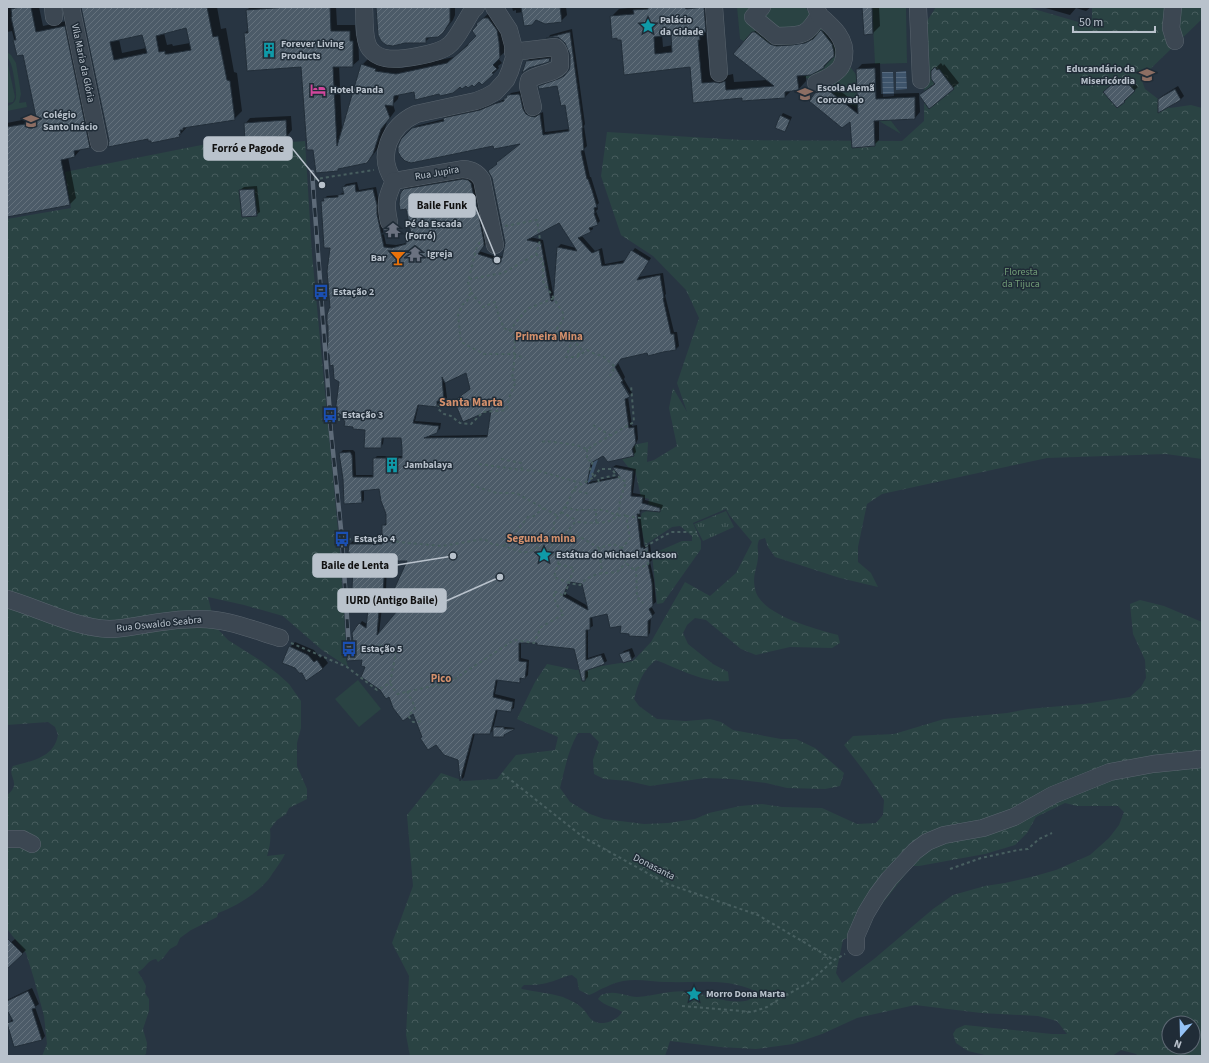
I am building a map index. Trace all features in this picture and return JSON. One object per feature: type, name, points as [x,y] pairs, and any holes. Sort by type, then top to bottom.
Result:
[{"type":"street","name":"Vila Maria da Glória","points":[[71,7],[99,144]]},
{"type":"street","points":[[364,7],[366,41],[370,49],[375,54],[385,58],[404,58],[444,49],[453,42],[462,25],[476,7]]},
{"type":"street","points":[[461,7],[462,25]]},
{"type":"street","points":[[389,222],[386,207],[394,181],[387,169],[386,149],[391,136],[407,118],[416,114],[476,101],[495,92],[506,80],[514,58],[513,45],[509,30],[494,7]]},
{"type":"street","points":[[714,7],[719,72]]},
{"type":"street","points":[[762,7],[753,17],[776,36],[800,35],[805,33],[813,26],[817,11]]},
{"type":"street","points":[[918,7],[920,80]]},
{"type":"street","points":[[1173,7],[1172,28],[1175,41]]},
{"type":"street","points":[[816,84],[839,71],[843,62],[845,51],[842,38],[817,11]]},
{"type":"street","points":[[514,52],[555,47],[558,48],[560,52],[560,66],[557,69],[535,76],[529,80],[528,86],[533,107]]},
{"type":"street","name":"Rua Jupira","points":[[394,181],[463,169],[473,171],[479,175],[482,180],[495,245]]},
{"type":"street","name":"Rua Oswaldo Seabra","points":[[7,599],[25,604],[75,623],[109,629],[125,629],[161,622],[196,618],[225,621],[280,638]]},
{"type":"street","points":[[856,947],[856,936],[866,913],[877,895],[889,879],[915,851],[926,842],[944,835],[983,828],[1014,816],[1052,795],[1110,772],[1153,764],[1202,759]]},
{"type":"street","points":[[7,839],[22,839],[32,844]]},
{"type":"path","points":[[312,172],[316,179],[375,170]]},
{"type":"path","points":[[439,404],[438,409],[444,414],[451,416],[460,423],[471,424],[483,412],[506,410],[508,398],[516,381],[512,379],[515,354],[513,332],[504,328],[499,318],[495,302],[483,307],[471,292],[468,282],[477,246],[491,225],[502,227],[537,220],[540,240],[536,254],[503,273],[469,279]]},
{"type":"path","points":[[536,254],[543,261],[544,281],[563,313],[563,321],[558,326],[556,332],[558,338],[568,332],[581,349],[577,357]]},
{"type":"path","points":[[471,292],[467,301],[462,305],[458,315],[461,342],[484,354],[515,354],[525,358]]},
{"type":"path","points":[[509,330],[527,309],[554,298]]},
{"type":"path","points":[[573,339],[566,357],[577,357],[587,350],[602,356],[615,367],[610,376]]},
{"type":"path","points":[[542,442],[546,441],[576,445],[587,449],[634,422],[631,385]]},
{"type":"path","points":[[330,415],[338,415],[340,420],[330,422]]},
{"type":"path","points":[[593,425],[610,436]]},
{"type":"path","points":[[587,449],[587,460],[594,461],[590,469],[594,477]]},
{"type":"path","points":[[501,459],[521,463],[522,470]]},
{"type":"path","points":[[479,464],[539,471],[582,484]]},
{"type":"path","points":[[548,551],[556,538],[553,534],[554,523],[573,490],[577,486],[594,477],[600,469],[612,469],[616,475],[626,482],[620,500],[619,511],[615,519],[604,523],[574,522]]},
{"type":"path","points":[[599,482],[598,479],[616,475]]},
{"type":"path","points":[[471,484],[497,493],[516,493],[558,516]]},
{"type":"path","points":[[573,490],[590,494]]},
{"type":"path","points":[[564,507],[576,510],[604,510],[617,516],[624,515],[648,519]]},
{"type":"path","points":[[504,546],[528,517],[534,516],[544,508]]},
{"type":"path","points":[[596,510],[596,522]]},
{"type":"path","points":[[561,512],[574,519],[574,522]]},
{"type":"path","points":[[622,548],[630,538],[626,516]]},
{"type":"path","points":[[574,522],[566,533],[580,537],[599,548],[613,544],[622,548]]},
{"type":"path","points":[[622,548],[626,563],[633,569],[648,565],[646,546],[671,532],[697,532]]},
{"type":"path","points":[[342,539],[385,540],[442,546],[484,539],[521,552],[528,552],[541,546],[559,560],[554,577],[580,585],[591,576],[602,573],[617,572],[626,563]]},
{"type":"path","points":[[599,548],[602,573]]},
{"type":"path","points":[[349,649],[388,645],[396,653],[390,683],[397,694],[450,682],[514,640],[534,643],[541,627],[564,614],[556,605],[554,591],[564,596],[570,583],[574,568],[558,564]]},
{"type":"path","points":[[636,568],[637,597],[643,603]]},
{"type":"path","points":[[280,638],[347,667],[377,690],[390,683]]},
{"type":"path","points":[[408,691],[415,707],[414,711],[409,714],[409,717],[412,722],[422,721]]},
{"type":"path","name":"Donasanta","points":[[502,772],[583,837],[665,883],[758,915],[834,960]]},
{"type":"path","points":[[950,869],[981,858],[1028,849],[1039,839],[1052,832]]},
{"type":"path","points":[[682,1006],[752,1012],[767,1007],[808,983],[834,960],[856,947]]},
{"type":"green space","points":[[737,7],[805,7],[901,134],[740,39]]},
{"type":"green space","points":[[872,7],[906,7],[907,63],[875,64]]},
{"type":"green space","name":"Floresta da Tijuca","points":[[936,7],[1027,7],[1092,26],[1092,7],[1202,7],[1202,19],[1141,78],[1145,89],[1170,108],[1191,105],[1202,108],[1202,459],[1166,454],[1047,458],[882,494],[867,504],[858,547],[858,562],[871,573],[878,587],[840,578],[775,557],[768,547],[765,538],[759,540],[758,558],[754,580],[755,589],[759,598],[767,606],[790,620],[838,635],[840,643],[832,648],[790,647],[756,655],[741,649],[706,620],[695,618],[687,625],[683,633],[688,644],[713,664],[728,672],[729,681],[701,678],[656,660],[647,668],[634,699],[639,706],[657,719],[686,721],[710,719],[721,722],[733,730],[781,739],[796,739],[815,748],[844,773],[840,786],[825,789],[787,788],[766,783],[732,779],[705,778],[650,786],[628,781],[604,779],[594,774],[593,760],[599,742],[590,733],[578,733],[569,753],[560,788],[570,802],[590,814],[604,819],[644,824],[668,823],[695,819],[709,813],[740,806],[762,804],[782,807],[822,808],[857,824],[876,823],[883,815],[884,800],[844,745],[853,736],[894,734],[944,719],[1084,704],[1130,697],[1141,687],[1146,678],[1145,660],[1133,634],[1130,604],[1140,600],[1164,606],[1202,622],[1202,1056],[1138,1056],[1136,1054],[1121,1050],[1112,1056],[989,1056],[968,1051],[956,1043],[953,1034],[956,1029],[965,1025],[1052,1034],[1067,1034],[1057,1021],[1038,1016],[981,1013],[915,1005],[857,1018],[822,1034],[793,1044],[756,1049],[720,1047],[670,1041],[665,1056],[410,1056],[406,1035],[409,976],[392,943],[413,886],[407,815],[441,773],[464,781],[497,779],[516,755],[555,750],[558,737],[517,719],[535,682],[547,664],[576,670],[633,661],[651,642],[685,582],[710,596],[736,573],[752,542],[726,509],[693,523],[701,541],[701,549],[663,603],[657,604],[652,554],[682,541],[692,541],[692,536],[680,526],[672,527],[645,545],[640,521],[642,513],[647,511],[649,499],[641,497],[635,470],[628,467],[622,459],[634,456],[633,445],[648,442],[647,462],[654,460],[677,446],[669,408],[673,388],[687,412],[677,383],[699,318],[686,290],[653,256],[621,235],[601,176],[607,132],[742,140],[902,141],[924,121],[925,24]],"holes":[[[1065,803],[1077,806],[1118,806],[1124,812],[1119,825],[1109,838],[1090,855],[1056,870],[953,895],[933,909],[874,959],[842,983],[836,973],[843,940],[860,932],[912,866],[985,854],[1015,845],[1027,833],[1036,817]],[[572,975],[577,979],[579,990],[589,995],[614,983],[634,980],[734,984],[755,991],[749,1000],[742,1001],[728,1001],[685,991],[637,997],[617,993],[607,993],[601,995],[598,999],[604,1004],[622,1012],[613,1020],[600,1023],[592,1020],[578,1005],[563,997],[521,988],[524,985],[543,984]]]},
{"type":"green space","points":[[7,52],[16,63],[21,94],[19,103],[26,102],[27,107],[7,111],[7,106],[14,102],[16,95],[13,71]]},
{"type":"green space","points":[[7,60],[15,97],[13,102],[7,103]]},
{"type":"green space","points":[[237,138],[238,146],[305,141],[312,254],[339,541],[346,660],[348,667],[322,650],[283,616],[208,597],[215,626],[228,640],[278,674],[289,684],[301,701],[301,728],[297,743],[297,766],[307,789],[307,799],[289,808],[286,814],[277,820],[270,829],[270,843],[267,856],[285,854],[270,878],[245,900],[218,913],[217,917],[191,930],[180,938],[177,945],[170,949],[158,962],[156,959],[148,962],[138,972],[146,986],[145,993],[149,999],[149,1011],[143,1029],[147,1043],[146,1054],[143,1056],[42,1056],[47,1044],[44,1016],[34,979],[26,953],[7,929],[7,795],[14,787],[11,770],[13,766],[34,760],[47,754],[56,743],[58,735],[55,727],[48,722],[7,725],[7,219],[71,208],[65,172]]},
{"type":"green space","points":[[726,511],[734,527],[703,541],[694,524]]},
{"type":"green space","points":[[358,680],[381,709],[359,727],[335,699]]},
{"type":"water","points":[[906,71],[907,89],[896,90],[896,72]]},
{"type":"water","points":[[882,72],[893,72],[894,96],[883,97]]},
{"type":"building","name":"Colégio Santo Inácio","points":[[31,7],[36,32],[65,26],[90,148],[74,151],[75,157],[61,160],[70,205],[7,217],[7,127],[37,122],[23,55],[17,56],[13,40],[16,40],[11,17],[11,9]]},
{"type":"building","points":[[81,7],[207,7],[213,37],[218,36],[227,80],[230,81],[235,120],[183,128],[183,130],[180,130],[180,137],[151,143],[148,139],[108,147],[109,141]],"holes":[[[186,28],[191,50],[168,54],[165,54],[165,51],[159,52],[156,36]],[[142,35],[147,53],[114,60],[110,42]]]},
{"type":"building","points":[[289,7],[330,7],[331,31],[350,31],[350,41],[353,41],[353,67],[333,67],[337,146],[361,64],[376,69],[375,71],[396,74],[447,63],[476,36],[472,31],[477,25],[476,24],[483,18],[488,18],[497,30],[500,58],[493,65],[497,69],[492,73],[494,74],[482,85],[479,82],[474,87],[472,85],[468,88],[466,86],[462,89],[460,87],[453,93],[440,96],[439,94],[415,100],[414,92],[394,96],[393,106],[385,105],[390,118],[381,129],[373,154],[367,163],[338,169],[338,171],[316,173],[313,150],[307,150],[301,67],[247,71],[244,33],[248,33],[246,10]]},
{"type":"building","points":[[376,7],[450,7],[450,22],[443,33],[438,37],[426,38],[426,43],[405,43],[393,46],[386,45],[381,41],[378,35]]},
{"type":"building","points":[[521,7],[560,7],[562,22],[545,24],[536,20],[532,25],[524,26]]},
{"type":"building","points":[[648,7],[685,7],[686,9],[704,7],[706,32],[699,33],[700,40],[698,40],[702,83],[720,83],[725,81],[726,90],[774,86],[733,54],[752,32],[755,32],[770,44],[776,46],[805,43],[813,39],[821,30],[832,44],[834,57],[824,66],[824,68],[811,75],[797,76],[799,90],[785,92],[785,98],[742,101],[742,98],[693,103],[690,67],[624,75],[621,40],[617,40],[617,38],[612,39],[610,16],[634,14],[633,10],[648,9]],"holes":[[[671,35],[672,52],[655,54],[654,37]]]},
{"type":"building","points":[[862,7],[872,7],[873,34],[864,35]]},
{"type":"building","points":[[570,32],[583,128],[584,150],[581,151],[587,179],[597,207],[594,208],[594,213],[598,225],[589,228],[591,232],[578,238],[592,253],[599,250],[602,266],[623,263],[631,250],[649,261],[637,280],[660,275],[663,298],[671,334],[674,334],[676,350],[648,356],[647,353],[621,359],[615,367],[623,381],[621,382],[630,397],[625,399],[629,428],[634,427],[636,443],[632,449],[634,456],[608,462],[603,456],[591,463],[587,484],[620,477],[612,467],[633,471],[631,496],[643,497],[642,503],[660,508],[660,512],[640,510],[640,514],[637,514],[641,548],[643,547],[644,549],[648,546],[650,564],[648,564],[652,583],[653,606],[649,609],[653,617],[648,621],[648,637],[629,636],[629,634],[620,633],[621,626],[610,628],[607,614],[590,618],[590,630],[586,630],[586,660],[601,655],[605,664],[585,671],[585,681],[582,681],[574,649],[537,645],[537,643],[519,643],[519,661],[527,662],[525,679],[520,678],[520,683],[496,680],[493,697],[513,702],[511,712],[496,710],[490,734],[473,734],[460,781],[458,760],[444,755],[436,745],[428,750],[420,738],[422,737],[413,714],[403,721],[393,708],[389,697],[386,699],[380,690],[361,677],[365,667],[361,666],[362,660],[347,661],[346,650],[354,650],[352,633],[359,623],[366,628],[368,609],[379,610],[377,635],[402,605],[390,598],[407,561],[385,561],[383,595],[375,590],[352,589],[353,567],[350,567],[350,553],[348,553],[349,544],[382,544],[382,525],[386,525],[386,514],[381,501],[379,489],[361,491],[362,503],[344,504],[343,479],[339,453],[350,452],[352,455],[353,477],[373,477],[373,458],[402,458],[402,448],[401,438],[382,438],[381,448],[364,448],[365,430],[353,429],[353,427],[344,426],[345,422],[340,414],[335,413],[339,382],[334,379],[333,365],[330,366],[329,354],[326,353],[328,341],[327,315],[330,308],[327,271],[330,248],[324,248],[321,201],[324,201],[323,198],[338,197],[338,195],[344,194],[342,187],[355,184],[356,192],[373,189],[384,247],[392,248],[406,244],[406,241],[412,239],[406,209],[400,210],[399,204],[400,194],[404,189],[463,179],[468,180],[471,183],[474,197],[475,196],[484,242],[484,246],[478,254],[494,259],[502,258],[505,243],[492,178],[488,171],[520,144],[494,149],[493,146],[411,163],[405,161],[401,157],[398,152],[398,146],[401,139],[412,128],[444,121],[443,118],[480,110],[504,101],[504,98],[506,98],[507,95],[520,95],[523,109],[526,114],[535,117],[540,114],[543,135],[569,131],[565,105],[561,106],[557,86],[539,89],[538,86],[564,76],[569,70],[570,66],[570,55],[565,43],[558,37],[546,38]],"holes":[[[559,223],[577,251],[557,247],[553,301],[551,301],[541,243],[527,240]],[[466,373],[470,389],[454,401],[463,422],[491,410],[487,437],[424,438],[437,433],[439,426],[413,423],[418,405],[437,407],[437,401],[444,402],[442,377],[445,383]],[[569,582],[582,584],[588,610],[563,596]]]},
{"type":"building","points":[[550,58],[549,62],[529,68],[522,73],[526,61]]},
{"type":"building","points":[[935,67],[937,70],[939,69],[954,89],[929,109],[919,95],[935,84],[931,79],[931,71]]},
{"type":"building","points":[[875,68],[876,99],[915,97],[915,119],[874,121],[875,146],[852,148],[850,122],[842,128],[809,101],[815,93],[827,89],[858,114],[856,69]]},
{"type":"building","points":[[1123,78],[1135,91],[1117,108],[1103,92],[1112,84],[1113,86]]},
{"type":"building","points":[[1175,89],[1181,100],[1158,113],[1158,99]]},
{"type":"building","points":[[780,115],[790,120],[785,132],[775,128]]},
{"type":"building","points":[[286,120],[287,137],[277,137],[277,141],[245,143],[244,123]]},
{"type":"building","points":[[254,189],[257,216],[242,217],[239,190]]},
{"type":"building","points":[[289,646],[308,655],[314,662],[317,660],[323,669],[306,681],[302,673],[299,673],[295,668],[282,663]]},
{"type":"building","points":[[629,651],[632,660],[623,663],[619,654]]},
{"type":"building","points":[[493,727],[515,729],[504,735],[504,737],[493,737]]},
{"type":"building","points":[[7,938],[23,954],[7,969]]},
{"type":"building","points":[[28,991],[36,1008],[32,1009],[42,1040],[14,1047],[7,1023],[13,1021],[7,1010],[7,1001]]},
{"type":"waterway","points":[[585,484],[589,480],[596,460]]},
{"type":"railway","points":[[312,172],[330,415]]},
{"type":"railway","points":[[330,422],[342,539],[349,649]]},
{"type":"place","name":"Palácio da Cidade","points":[[648,26]]},
{"type":"place","name":"Forever Living Products","points":[[269,50]]},
{"type":"place","name":"Educandário da Misericórdia","points":[[1147,75]]},
{"type":"place","name":"Hotel Panda","points":[[318,90]]},
{"type":"place","name":"Escola Alemã Corcovado","points":[[805,94]]},
{"type":"place","name":"Colégio Santo Inácio","points":[[31,121]]},
{"type":"place","name":"Forró e Pagode","points":[[322,185]]},
{"type":"place","name":"Pé da Escada (Forró)","points":[[393,230]]},
{"type":"place","name":"Igreja","points":[[415,254]]},
{"type":"place","name":"Bar","points":[[398,258]]},
{"type":"place","name":"Baile Funk","points":[[497,260]]},
{"type":"place","name":"Estação 2","points":[[321,292]]},
{"type":"place","name":"Estação 3","points":[[330,415]]},
{"type":"place","name":"Jambalaya","points":[[392,465]]},
{"type":"place","name":"Estação 4","points":[[342,539]]},
{"type":"place","name":"Estátua do Michael Jackson","points":[[544,555]]},
{"type":"place","name":"Baile de Lenta","points":[[453,556]]},
{"type":"place","name":"IURD (Antigo Baile)","points":[[500,577]]},
{"type":"place","name":"Estação 5","points":[[349,649]]},
{"type":"place","name":"Morro Dona Marta","points":[[694,994]]},
{"type":"district","name":"Primeira Mina","points":[[549,336]]},
{"type":"district","name":"Santa Marta","points":[[471,402]]},
{"type":"district","name":"Segunda mina","points":[[541,538]]},
{"type":"district","name":"Pico","points":[[441,678]]}]
